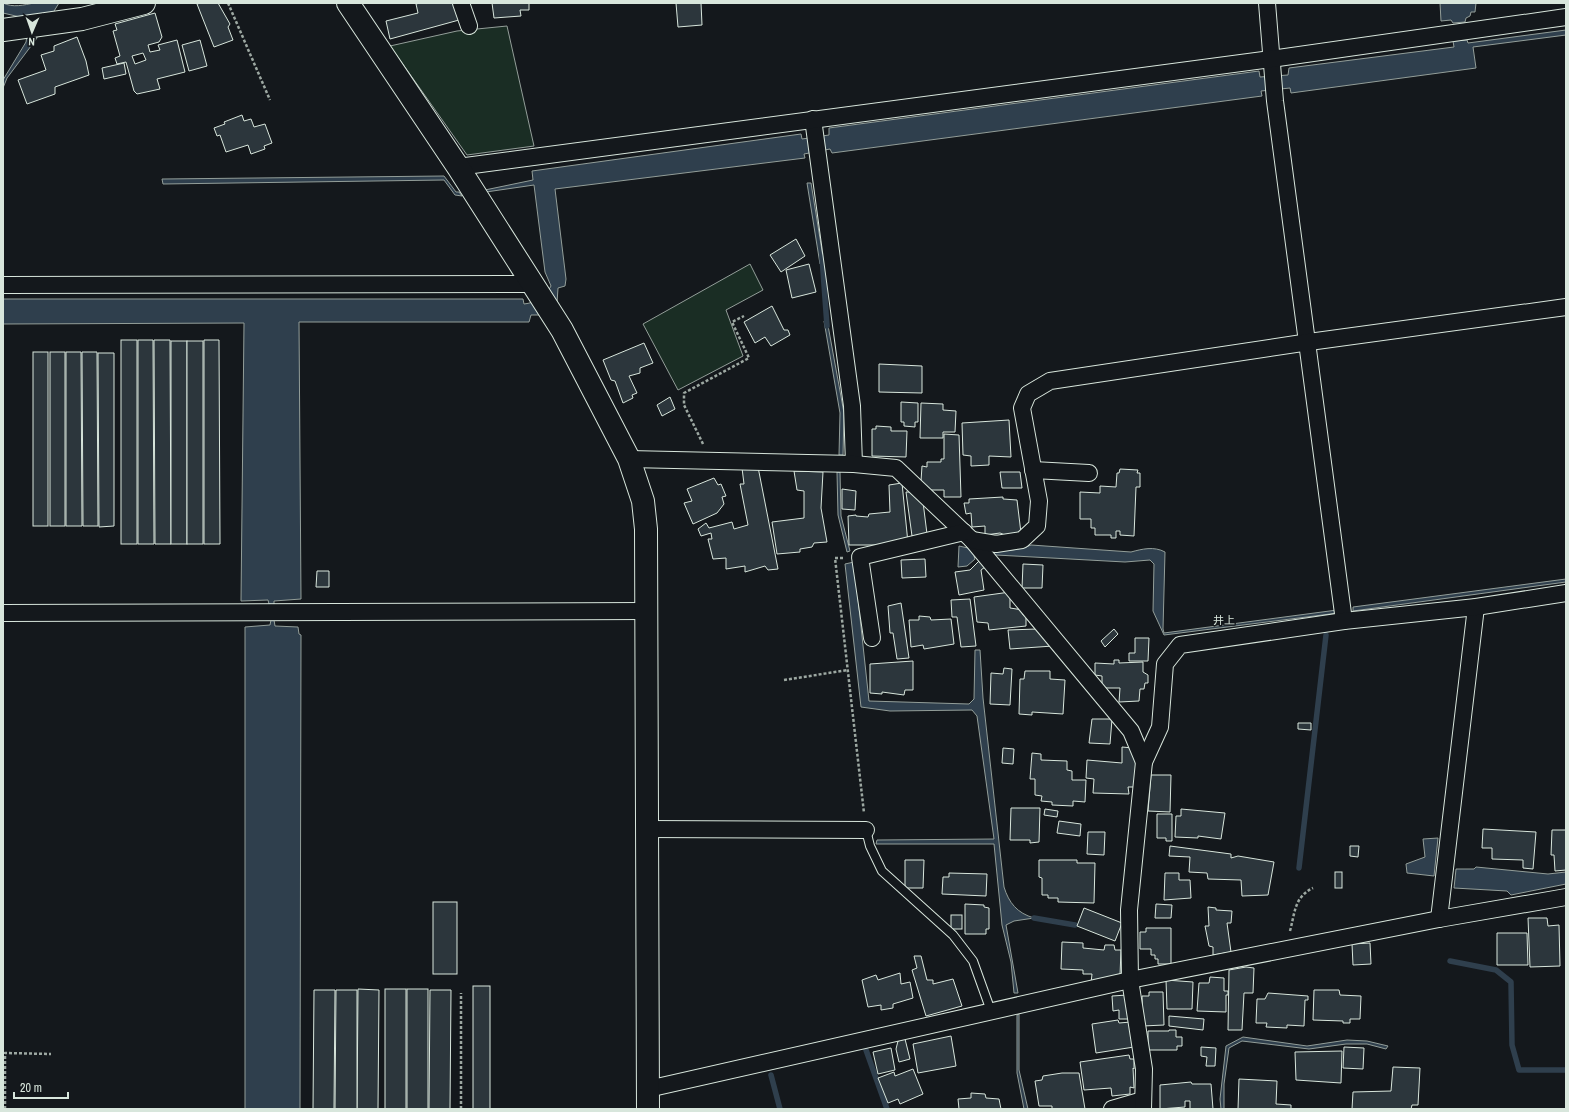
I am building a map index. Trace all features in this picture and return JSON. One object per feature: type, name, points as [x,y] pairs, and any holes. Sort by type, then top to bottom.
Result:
[{"type":"street","points":[[3,30],[82,19],[102,8],[144,3]]},
{"type":"street","points":[[348,3],[458,167],[533,287],[562,330],[629,459],[643,501],[646,529],[645,611],[648,1099],[991,1011],[1130,980],[1439,919],[1566,897]]},
{"type":"street","points":[[461,3],[469,26]]},
{"type":"street","points":[[1267,3],[1275,101],[1309,342],[1344,621]]},
{"type":"street","points":[[458,167],[813,123],[1271,62],[1566,17]]},
{"type":"street","points":[[813,123],[852,406],[854,464]]},
{"type":"street","points":[[3,285],[533,287]]},
{"type":"street","points":[[872,638],[860,557],[968,536],[996,544],[1022,540],[1037,526],[1039,501],[1022,408],[1028,394],[1050,381],[1309,342],[1566,308]]},
{"type":"street","points":[[629,459],[854,464],[896,468],[968,536],[1131,731],[1144,762]]},
{"type":"street","points":[[1033,470],[1089,473]]},
{"type":"street","points":[[1112,1109],[1143,1105],[1144,1070],[1130,980],[1129,910],[1144,762],[1160,727],[1165,664],[1180,645],[1344,621],[1476,607],[1566,593]]},
{"type":"street","points":[[1439,919],[1476,607]]},
{"type":"street","points":[[3,613],[645,611]]},
{"type":"street","points":[[646,829],[866,830]]},
{"type":"lane","points":[[866,830],[870,846],[882,871],[952,935],[973,961],[991,1011]]},
{"type":"path","points":[[228,3],[270,100]]},
{"type":"path","points":[[712,460],[684,405],[684,393],[749,358],[732,322],[744,316]]},
{"type":"path","points":[[860,557],[835,558],[866,830]]},
{"type":"path","points":[[784,680],[848,670]]},
{"type":"path","points":[[1285,949],[1299,898],[1304,892],[1313,888]]},
{"type":"path","points":[[461,993],[461,1109]]},
{"type":"path","points":[[5,1109],[5,1054],[51,1054]]},
{"type":"green space","points":[[507,26],[534,146],[467,155],[390,46],[457,31]]},
{"type":"green space","points":[[750,264],[763,290],[726,310],[743,356],[678,390],[643,324]]},
{"type":"water","points":[[3,3],[15,6],[37,3],[59,3],[51,16],[37,17],[37,38],[7,78],[3,88],[3,80],[26,42],[28,29],[20,17],[3,13]]},
{"type":"water","points":[[1440,3],[1476,3],[1475,12],[1471,12],[1470,16],[1466,18],[1465,22],[1453,23],[1451,20],[1441,21]]},
{"type":"water","points":[[1566,30],[1566,35],[1473,47],[1476,68],[1291,93],[1290,88],[1261,91],[1262,96],[832,153],[830,149],[804,154],[805,158],[555,189],[566,279],[565,286],[558,288],[557,303],[539,315],[531,315],[529,322],[299,322],[301,599],[274,601],[274,605],[269,604],[268,600],[241,601],[244,323],[3,324],[3,299],[523,299],[524,304],[536,301],[549,290],[551,286],[545,272],[534,185],[486,192],[485,190],[533,180],[532,171],[801,134],[802,139],[829,135],[829,128],[1259,71],[1260,77],[1288,75],[1289,68],[1454,47],[1453,41],[1467,40],[1468,43]]},
{"type":"water","points":[[444,176],[456,192],[459,192],[462,196],[455,195],[444,180],[163,184],[162,179]]},
{"type":"water","points":[[807,183],[811,183],[824,263],[820,264]]},
{"type":"water","points":[[827,320],[844,413],[843,455],[839,455],[840,413],[824,321]]},
{"type":"water","points":[[837,472],[840,472],[841,516],[850,551],[847,552],[838,515]]},
{"type":"water","points":[[1031,545],[1131,552],[1144,549],[1157,549],[1165,552],[1164,633],[1337,610],[1338,613],[1164,635],[1153,611],[1154,564],[1150,560],[1125,562],[996,555],[974,556],[975,559],[967,566],[958,567],[959,546],[1005,551]]},
{"type":"water","points":[[854,562],[869,701],[969,704],[974,699],[975,650],[980,650],[983,698],[1004,887],[1008,898],[1014,907],[1034,918],[1014,921],[1006,925],[1018,993],[1014,993],[1011,962],[1002,925],[994,844],[876,844],[877,840],[994,839],[977,716],[972,710],[890,711],[861,707],[845,564]]},
{"type":"water","points":[[1566,579],[1566,582],[1353,611],[1353,607]]},
{"type":"water","points":[[271,620],[274,620],[275,626],[298,627],[299,634],[301,635],[300,1109],[245,1109],[245,627],[270,625]]},
{"type":"water","points":[[1438,838],[1434,876],[1407,873],[1406,864],[1425,857],[1423,839]]},
{"type":"water","points":[[1476,867],[1548,874],[1566,872],[1566,884],[1511,895],[1507,891],[1454,888],[1456,869],[1474,869]]},
{"type":"water","points":[[1019,1014],[1019,1070],[1028,1109],[1024,1109],[1017,1073],[1017,1015]]},
{"type":"water","points":[[1243,1037],[1307,1046],[1347,1040],[1367,1041],[1388,1046],[1386,1049],[1367,1044],[1346,1044],[1309,1049],[1242,1041],[1229,1048],[1224,1084],[1224,1109],[1221,1109],[1220,1099],[1226,1046]]},
{"type":"building","points":[[218,3],[230,24],[228,27],[233,40],[214,47],[197,4]]},
{"type":"building","points":[[455,3],[459,20],[390,39],[386,21],[418,13],[416,4]]},
{"type":"building","points":[[492,3],[529,3],[529,10],[520,10],[521,16],[494,18]]},
{"type":"building","points":[[676,3],[701,3],[702,25],[678,27]]},
{"type":"building","points":[[155,13],[162,37],[159,42],[148,45],[150,52],[160,50],[158,45],[177,40],[185,72],[157,79],[160,89],[137,94],[134,91],[126,62],[117,64],[115,58],[120,56],[113,31],[117,30],[115,24]],"holes":[[[143,53],[146,60],[135,64],[132,56]]]},
{"type":"building","points":[[77,37],[86,61],[89,75],[55,87],[55,94],[27,104],[18,80],[46,70],[41,55],[54,51],[54,46]]},
{"type":"building","points":[[200,40],[207,66],[189,71],[182,45]]},
{"type":"building","points":[[124,63],[126,74],[104,79],[102,68]]},
{"type":"building","points":[[242,115],[244,121],[251,119],[254,127],[265,124],[272,143],[264,146],[265,149],[251,154],[248,145],[226,152],[220,135],[217,136],[214,128],[225,124],[224,122]]},
{"type":"building","points":[[796,239],[805,256],[781,272],[770,255]]},
{"type":"building","points":[[809,264],[816,292],[792,298],[786,270]]},
{"type":"building","points":[[772,306],[784,330],[788,330],[790,335],[771,346],[765,337],[755,343],[744,322]]},
{"type":"building","points":[[121,340],[137,340],[137,544],[121,544]]},
{"type":"building","points":[[138,340],[153,340],[154,544],[138,544]]},
{"type":"building","points":[[154,340],[170,340],[171,544],[155,544]]},
{"type":"building","points":[[204,340],[219,340],[220,544],[204,544]]},
{"type":"building","points":[[171,341],[187,341],[187,544],[171,544]]},
{"type":"building","points":[[187,341],[203,341],[203,544],[187,544]]},
{"type":"building","points":[[644,343],[653,363],[640,368],[640,373],[629,376],[637,393],[632,395],[633,398],[623,403],[615,381],[611,380],[603,360]]},
{"type":"building","points":[[33,352],[48,352],[48,526],[33,526]]},
{"type":"building","points":[[50,352],[65,352],[65,526],[50,526]]},
{"type":"building","points":[[66,352],[81,352],[82,526],[66,526]]},
{"type":"building","points":[[82,352],[97,352],[98,526],[83,526]]},
{"type":"building","points":[[98,353],[114,353],[114,526],[99,527]]},
{"type":"building","points":[[879,364],[922,366],[922,393],[879,392]]},
{"type":"building","points":[[670,397],[675,409],[662,416],[657,405]]},
{"type":"building","points":[[901,402],[918,403],[918,422],[915,422],[915,427],[904,426],[904,422],[901,422]]},
{"type":"building","points":[[921,403],[943,404],[943,410],[956,411],[955,432],[943,432],[943,438],[920,438]]},
{"type":"building","points":[[1009,420],[1011,457],[989,456],[989,465],[971,466],[971,456],[963,455],[962,423]]},
{"type":"building","points":[[876,426],[891,427],[891,431],[907,431],[906,457],[872,456],[872,429],[876,429]]},
{"type":"building","points":[[944,434],[959,435],[961,497],[944,497],[944,490],[931,490],[921,481],[922,466],[927,467],[927,462],[941,462],[941,459],[944,459]]},
{"type":"building","points":[[758,467],[778,569],[768,570],[765,566],[745,572],[745,566],[726,569],[726,558],[713,559],[708,539],[712,539],[711,533],[701,536],[698,529],[706,523],[709,528],[732,522],[734,529],[748,525],[740,484],[744,484],[742,468]]},
{"type":"building","points":[[1120,469],[1138,470],[1137,473],[1140,473],[1140,487],[1136,487],[1134,536],[1120,535],[1120,531],[1116,531],[1116,538],[1111,538],[1111,535],[1095,535],[1095,528],[1091,528],[1091,519],[1080,519],[1080,492],[1100,493],[1100,486],[1116,487],[1117,473],[1119,473]]},
{"type":"building","points":[[794,471],[823,472],[821,508],[827,542],[814,543],[812,547],[800,549],[800,552],[777,554],[772,522],[804,518],[804,491],[797,490]]},
{"type":"building","points":[[1000,472],[1020,472],[1022,488],[1002,488]]},
{"type":"building","points":[[714,478],[718,485],[721,484],[726,496],[722,497],[724,504],[717,513],[693,524],[684,503],[692,501],[687,489]]},
{"type":"building","points":[[902,483],[908,543],[894,545],[849,545],[848,516],[856,515],[868,517],[869,514],[890,512],[889,485]]},
{"type":"building","points":[[842,489],[856,491],[855,510],[842,509]]},
{"type":"building","points":[[906,492],[912,492],[923,502],[927,534],[912,536]]},
{"type":"building","points":[[1003,497],[1003,499],[1017,500],[1021,533],[1010,537],[1000,533],[985,535],[985,526],[972,527],[971,513],[966,514],[964,503],[969,503],[969,499]]},
{"type":"building","points":[[925,559],[926,577],[902,578],[901,560]]},
{"type":"building","points":[[979,561],[985,567],[981,570],[984,590],[959,595],[955,572],[970,570]]},
{"type":"building","points":[[1023,564],[1043,565],[1042,588],[1022,588]]},
{"type":"building","points":[[317,571],[329,571],[329,587],[316,587]]},
{"type":"building","points":[[1010,592],[1010,608],[1023,610],[1023,615],[1026,615],[1026,626],[989,630],[988,623],[977,622],[974,597]]},
{"type":"building","points":[[970,599],[976,646],[961,647],[957,617],[952,617],[951,600]]},
{"type":"building","points":[[901,603],[909,658],[897,659],[893,633],[890,633],[888,606]]},
{"type":"building","points":[[919,616],[930,617],[931,620],[951,619],[954,644],[924,649],[923,645],[911,647],[909,620],[919,620]]},
{"type":"building","points":[[1037,629],[1053,646],[1010,649],[1008,630]]},
{"type":"building","points":[[1114,629],[1118,634],[1105,647],[1101,641]]},
{"type":"building","points":[[1135,638],[1149,638],[1148,661],[1129,661],[1129,653],[1135,653]]},
{"type":"building","points":[[1114,660],[1119,660],[1119,663],[1143,662],[1143,672],[1148,675],[1148,683],[1145,683],[1144,689],[1140,689],[1139,701],[1119,702],[1120,688],[1102,688],[1102,676],[1095,675],[1095,663],[1114,664]]},
{"type":"building","points":[[913,661],[913,690],[905,690],[904,695],[882,692],[882,694],[870,693],[870,664]]},
{"type":"building","points":[[1004,668],[1012,669],[1010,705],[990,704],[991,673],[1003,674]]},
{"type":"building","points":[[1025,671],[1050,671],[1050,679],[1065,680],[1063,714],[1032,712],[1032,715],[1019,714],[1020,679],[1024,679]]},
{"type":"building","points":[[1092,719],[1112,719],[1110,744],[1089,743]]},
{"type":"building","points":[[1298,723],[1311,723],[1311,730],[1298,729]]},
{"type":"building","points":[[1122,747],[1133,748],[1138,760],[1136,787],[1128,787],[1129,794],[1093,793],[1094,779],[1086,778],[1087,760],[1122,763]]},
{"type":"building","points":[[1003,748],[1014,749],[1013,764],[1002,763]]},
{"type":"building","points":[[1032,753],[1041,754],[1041,760],[1067,761],[1067,770],[1072,771],[1072,780],[1086,780],[1085,802],[1073,801],[1073,806],[1052,805],[1052,802],[1041,801],[1042,796],[1035,795],[1035,779],[1030,779]]},
{"type":"building","points":[[1151,775],[1171,775],[1170,812],[1148,811]]},
{"type":"building","points":[[1011,808],[1040,808],[1039,842],[1030,843],[1030,840],[1010,840]]},
{"type":"building","points":[[1045,809],[1058,811],[1057,817],[1044,815]]},
{"type":"building","points":[[1181,809],[1225,813],[1221,839],[1198,836],[1198,838],[1175,837],[1176,816],[1181,816]]},
{"type":"building","points":[[1157,814],[1172,814],[1172,841],[1166,841],[1166,838],[1157,838]]},
{"type":"building","points":[[1059,821],[1081,824],[1080,836],[1057,833]]},
{"type":"building","points":[[1483,829],[1536,832],[1533,869],[1523,868],[1523,860],[1492,859],[1492,848],[1482,848]]},
{"type":"building","points":[[1552,830],[1566,830],[1566,870],[1555,871],[1554,855],[1551,855]]},
{"type":"building","points":[[1088,832],[1105,832],[1104,855],[1087,854]]},
{"type":"building","points":[[1170,846],[1231,854],[1231,858],[1238,856],[1274,862],[1268,895],[1242,896],[1241,880],[1208,879],[1207,873],[1189,872],[1190,857],[1169,856]]},
{"type":"building","points":[[1350,846],[1359,846],[1358,857],[1350,856]]},
{"type":"building","points":[[905,860],[924,860],[923,888],[905,888]]},
{"type":"building","points":[[1039,860],[1077,860],[1077,863],[1095,863],[1094,903],[1058,902],[1058,898],[1048,898],[1048,895],[1042,895],[1042,878],[1039,877]]},
{"type":"building","points":[[1335,872],[1342,872],[1342,888],[1335,888]]},
{"type":"building","points":[[949,873],[987,874],[986,896],[942,894],[943,877],[949,877]]},
{"type":"building","points":[[1165,873],[1179,873],[1179,880],[1190,880],[1191,898],[1164,900]]},
{"type":"building","points":[[433,902],[457,902],[457,974],[433,974]]},
{"type":"building","points":[[965,904],[984,905],[984,907],[989,908],[989,929],[986,929],[986,934],[965,934]]},
{"type":"building","points":[[1156,904],[1172,905],[1171,918],[1155,918]]},
{"type":"building","points":[[1208,907],[1216,908],[1216,910],[1232,911],[1231,923],[1227,923],[1231,952],[1213,955],[1213,947],[1209,946],[1205,926],[1209,926]]},
{"type":"building","points":[[1084,908],[1122,923],[1115,941],[1077,926]]},
{"type":"building","points":[[951,915],[962,915],[962,929],[951,929]]},
{"type":"building","points":[[1528,918],[1547,918],[1548,926],[1559,925],[1560,966],[1530,967]]},
{"type":"building","points":[[1146,928],[1171,928],[1171,964],[1158,964],[1158,959],[1155,959],[1155,955],[1151,955],[1151,949],[1140,949],[1140,932],[1146,932]]},
{"type":"building","points":[[1497,933],[1527,933],[1528,965],[1497,965]]},
{"type":"building","points":[[1062,942],[1083,943],[1083,948],[1104,950],[1105,945],[1114,945],[1115,950],[1121,950],[1120,975],[1091,983],[1092,974],[1083,974],[1083,970],[1061,969]]},
{"type":"building","points":[[1370,943],[1371,964],[1353,965],[1352,944]]},
{"type":"building","points":[[914,956],[921,956],[927,980],[933,980],[933,984],[953,979],[962,1006],[926,1016],[912,970],[917,968]]},
{"type":"building","points":[[1246,967],[1254,968],[1253,993],[1244,993],[1242,1030],[1228,1030],[1229,970]]},
{"type":"building","points":[[900,973],[901,984],[910,982],[913,998],[893,1004],[893,1008],[881,1010],[881,1005],[868,1007],[862,980],[876,975],[878,980]]},
{"type":"building","points":[[1210,977],[1224,978],[1224,991],[1228,991],[1228,995],[1226,995],[1226,1012],[1197,1011],[1199,983],[1209,983]]},
{"type":"building","points":[[1166,980],[1193,982],[1192,1009],[1167,1009]]},
{"type":"building","points":[[473,986],[490,986],[490,1109],[473,1109]]},
{"type":"building","points":[[358,989],[379,990],[378,1109],[357,1109]]},
{"type":"building","points":[[385,989],[406,989],[406,1109],[385,1109]]},
{"type":"building","points":[[407,989],[428,989],[428,1109],[407,1109]]},
{"type":"building","points":[[314,990],[335,990],[334,1109],[313,1109]]},
{"type":"building","points":[[336,990],[357,990],[357,1109],[335,1109]]},
{"type":"building","points":[[430,990],[451,990],[450,1109],[429,1109]]},
{"type":"building","points":[[1314,990],[1339,990],[1340,995],[1361,996],[1360,1019],[1350,1019],[1350,1023],[1343,1023],[1343,1021],[1313,1020]]},
{"type":"building","points":[[1149,992],[1163,992],[1164,1025],[1143,1026],[1142,996],[1149,996]]},
{"type":"building","points":[[1268,993],[1308,996],[1308,1000],[1305,1000],[1304,1026],[1287,1025],[1287,1028],[1266,1027],[1267,1023],[1256,1023],[1257,999],[1265,999]]},
{"type":"building","points":[[1127,995],[1129,1019],[1119,1019],[1119,1010],[1113,1011],[1112,996]]},
{"type":"building","points":[[1169,1016],[1204,1019],[1203,1030],[1169,1026]]},
{"type":"building","points":[[1118,1020],[1119,1023],[1131,1022],[1134,1047],[1096,1053],[1092,1024]]},
{"type":"building","points":[[1176,1030],[1176,1037],[1182,1037],[1182,1046],[1177,1046],[1177,1050],[1148,1050],[1148,1031]]},
{"type":"building","points":[[951,1036],[956,1066],[918,1073],[913,1044]]},
{"type":"building","points":[[905,1039],[910,1059],[899,1062],[896,1049],[898,1041]]},
{"type":"building","points":[[1201,1047],[1216,1048],[1215,1066],[1206,1066],[1207,1057],[1201,1056]]},
{"type":"building","points":[[1344,1047],[1364,1048],[1363,1069],[1343,1068]]},
{"type":"building","points":[[891,1048],[895,1070],[878,1074],[873,1052]]},
{"type":"building","points":[[1342,1051],[1341,1083],[1296,1080],[1295,1052]]},
{"type":"building","points":[[1129,1055],[1130,1059],[1134,1059],[1134,1088],[1130,1087],[1130,1094],[1112,1096],[1111,1088],[1084,1090],[1080,1062]]},
{"type":"building","points":[[1393,1067],[1420,1068],[1418,1105],[1412,1105],[1411,1109],[1352,1109],[1353,1092],[1391,1091]]},
{"type":"building","points":[[913,1069],[923,1094],[900,1104],[898,1099],[888,1103],[878,1078],[894,1072],[895,1076]]},
{"type":"building","points":[[1062,1073],[1079,1073],[1085,1109],[1052,1109],[1052,1106],[1039,1106],[1035,1081],[1042,1080],[1043,1076]]},
{"type":"building","points":[[1239,1079],[1277,1081],[1276,1104],[1291,1105],[1291,1109],[1238,1109]]},
{"type":"building","points":[[1191,1082],[1192,1084],[1211,1084],[1213,1109],[1190,1109],[1190,1101],[1185,1101],[1185,1107],[1160,1109],[1160,1085]]},
{"type":"building","points":[[971,1093],[985,1094],[986,1098],[999,1099],[1001,1109],[959,1109],[958,1099],[971,1098]]},
{"type":"waterway","points":[[822,257],[827,326]]},
{"type":"waterway","points":[[1299,868],[1326,635]]},
{"type":"waterway","points":[[1034,918],[1075,925]]},
{"type":"waterway","points":[[1450,961],[1496,970],[1511,982],[1512,1045],[1519,1070],[1566,1070]]},
{"type":"waterway","points":[[866,1050],[887,1109]]},
{"type":"waterway","points":[[771,1075],[780,1109]]},
{"type":"district","name":"井上","points":[[1224,620]]}]
